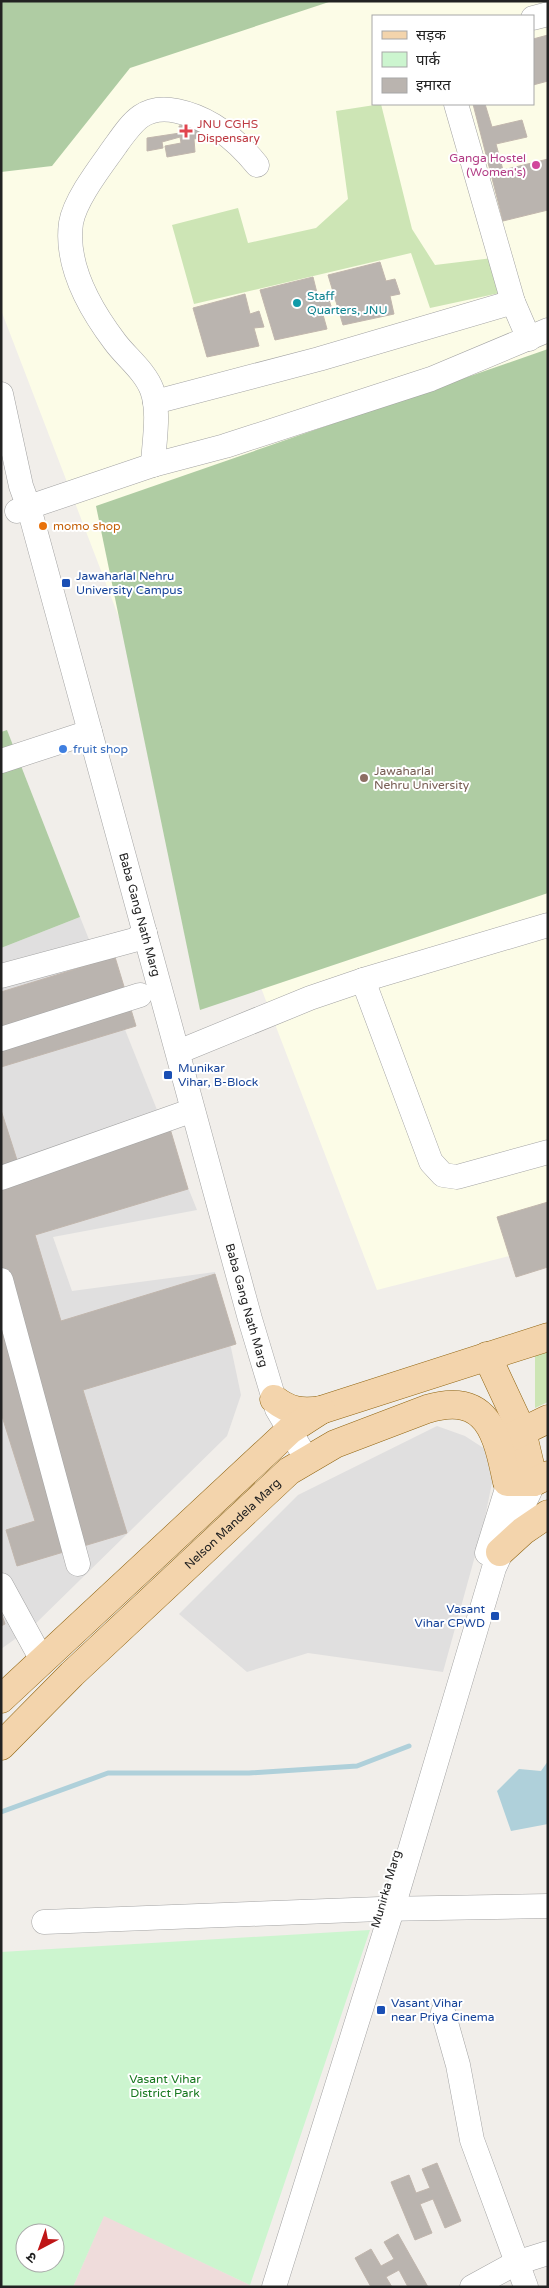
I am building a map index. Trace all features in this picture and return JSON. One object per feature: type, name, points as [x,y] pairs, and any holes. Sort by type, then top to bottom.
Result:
[{"type":"main road","points":[[274,1399],[292,1410],[302,1412],[321,1410],[548,1337]]},
{"type":"main road","points":[[488,1356],[510,1437],[541,1478],[507,1487]]},
{"type":"main road","name":"Nelson Mandela Marg","points":[[1,1746],[72,1674],[298,1466],[335,1444],[384,1424],[445,1405],[475,1409],[510,1437],[507,1487]]},
{"type":"main road","points":[[1,1699],[283,1437],[321,1410]]},
{"type":"main road","points":[[510,1437],[548,1419]]},
{"type":"main road","points":[[503,1546],[548,1514]]},
{"type":"street","points":[[534,18],[548,14]]},
{"type":"street","points":[[23,509],[153,465],[225,446],[431,379],[538,334],[513,302],[456,105]]},
{"type":"street","points":[[153,465],[155,402],[145,377],[115,342],[97,316],[76,272],[72,253],[71,223],[77,208],[108,156],[131,125],[154,109],[166,109],[195,116],[218,127],[242,147],[258,165]]},
{"type":"street","points":[[155,402],[319,359],[513,302]]},
{"type":"street","name":"Baba Gang Nath Marg","points":[[1,394],[21,486],[27,557],[84,734],[139,936],[142,964],[264,1412],[283,1437]]},
{"type":"street","name":"Baba Gang Nath Marg","points":[[1,448],[23,509]]},
{"type":"street","points":[[1,761],[84,734]]},
{"type":"street","points":[[178,1052],[310,998],[362,980],[548,925]]},
{"type":"street","points":[[1,976],[139,936]]},
{"type":"street","name":"Baba Gang Nath Marg","points":[[139,936],[154,960],[283,1437]]},
{"type":"street","points":[[362,980],[431,1162],[443,1175],[457,1176],[548,1152]]},
{"type":"street","points":[[1,1039],[140,996]]},
{"type":"street","points":[[1,1178],[182,1114]]},
{"type":"street","points":[[1,1280],[78,1564]]},
{"type":"street","points":[[283,1437],[298,1466]]},
{"type":"street","name":"Munirka Marg","points":[[265,2287],[503,1546],[541,1478]]},
{"type":"street","name":"Munirka Marg","points":[[274,2287],[386,1909],[438,1708],[507,1487]]},
{"type":"street","points":[[1,1586],[42,1660]]},
{"type":"street","points":[[44,1922],[386,1909],[548,1906]]},
{"type":"street","points":[[443,2012],[458,2065],[472,2140],[526,2287]]},
{"type":"street","points":[[472,2287],[516,2263],[548,2253]]},
{"type":"shaded area","name":"Jawaharlal Nehru University","points":[[1,1],[548,1],[548,1246],[377,1290],[1,310]]},
{"type":"shaded area","points":[[80,917],[197,1210],[53,1237],[72,1291],[215,1272],[241,1395],[227,1436],[32,1627],[1,1649],[1,948]]},
{"type":"shaded area","points":[[437,1426],[465,1436],[485,1449],[493,1478],[483,1527],[443,1672],[308,1653],[247,1672],[179,1614],[298,1495]]},
{"type":"shaded area","points":[[104,2215],[250,2285],[249,2287],[73,2287]]},
{"type":"green space","points":[[1,1],[332,1],[130,68],[52,166],[1,172]]},
{"type":"green space","points":[[381,105],[412,229],[435,265],[501,257],[513,290],[430,308],[411,253],[194,304],[172,225],[238,208],[248,243],[316,228],[348,199],[336,111]]},
{"type":"green space","points":[[548,349],[548,893],[200,1010],[96,506]]},
{"type":"green space","points":[[7,730],[80,917],[1,948],[1,732]]},
{"type":"green space","points":[[548,1352],[548,1402],[535,1408],[535,1356]]},
{"type":"green space","name":"Vasant Vihar District Park","points":[[370,1930],[250,2285],[104,2216],[73,2287],[1,2287],[1,1952]]},
{"type":"water","points":[[548,1761],[548,1824],[511,1831],[497,1791],[519,1769],[541,1771]]},
{"type":"building","points":[[548,35],[548,81],[534,85],[534,39]]},
{"type":"building","name":"Ganga Hostel (Women's)","points":[[473,105],[485,105],[492,127],[522,120],[527,137],[496,144],[503,170],[548,159],[548,210],[503,221]]},
{"type":"building","points":[[202,122],[205,137],[194,139],[195,152],[167,157],[165,146],[181,143],[180,137],[162,142],[163,148],[147,151],[147,138],[180,133],[179,126]]},
{"type":"building","name":"Staff Quarters, JNU","points":[[380,262],[386,281],[395,279],[400,294],[390,296],[394,314],[343,325],[328,275]]},
{"type":"building","name":"Staff Quarters, JNU","points":[[313,277],[318,297],[327,294],[332,309],[322,311],[327,329],[275,340],[260,290]]},
{"type":"building","points":[[245,294],[250,314],[259,311],[264,327],[254,328],[259,346],[207,357],[193,308]]},
{"type":"building","points":[[115,957],[136,1026],[1,1067],[1,992]]},
{"type":"building","points":[[1,1110],[17,1160],[166,1115],[188,1189],[35,1235],[61,1321],[215,1274],[236,1344],[83,1390],[127,1533],[17,1566],[6,1530],[35,1521],[1,1413]]},
{"type":"building","points":[[548,1202],[548,1267],[516,1277],[497,1217]]},
{"type":"building","points":[[1,1612],[5,1624],[1,1626]]},
{"type":"building","points":[[437,2163],[461,2221],[445,2228],[433,2199],[420,2204],[432,2233],[415,2240],[391,2182],[409,2175],[416,2193],[430,2188],[422,2169]]},
{"type":"building","points":[[398,2234],[428,2287],[408,2287],[399,2270],[386,2277],[392,2287],[371,2287],[355,2258],[371,2249],[381,2266],[394,2259],[384,2242]]},
{"type":"waterway","points":[[1,1812],[108,1773],[249,1773],[357,1766],[409,1746]]},
{"type":"place","name":"JNU CGHS Dispensary","points":[[186,131]]},
{"type":"place","name":"Ganga Hostel (Women's)","points":[[536,165]]},
{"type":"place","name":"Staff Quarters, JNU","points":[[297,303]]},
{"type":"place","name":"momo shop","points":[[43,526]]},
{"type":"place","name":"Jawaharlal Nehru University Campus","points":[[66,583]]},
{"type":"place","name":"fruit shop","points":[[63,749]]},
{"type":"place","name":"Jawaharlal Nehru University","points":[[364,778]]},
{"type":"place","name":"Munikar Vihar, B-Block","points":[[168,1075]]},
{"type":"place","name":"Vasant Vihar CPWD","points":[[495,1616]]},
{"type":"place","name":"Vasant Vihar near Priya Cinema","points":[[381,2010]]}]
